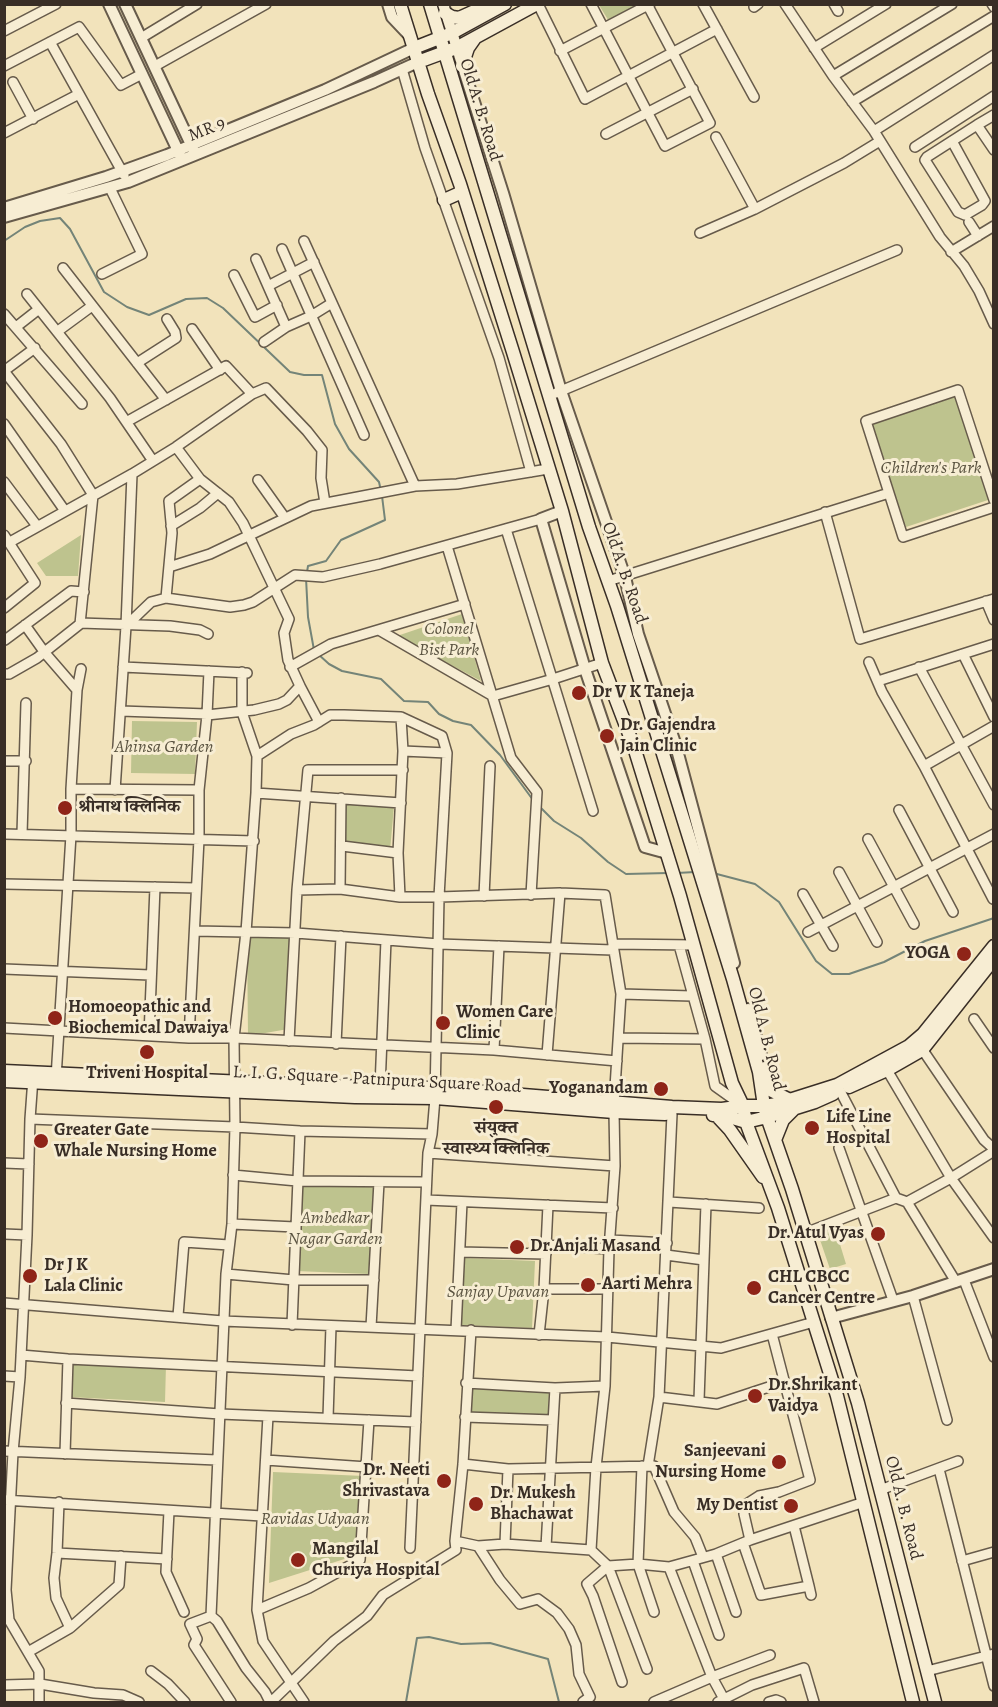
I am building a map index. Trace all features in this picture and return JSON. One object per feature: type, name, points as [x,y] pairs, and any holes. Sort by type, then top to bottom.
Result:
[{"type":"main road","points":[[400,4],[462,192],[562,511],[602,663],[634,747],[680,896],[732,1083],[743,1106]]},
{"type":"main road","points":[[430,4],[446,36]]},
{"type":"main road","points":[[444,9],[452,17],[459,18],[490,4]]},
{"type":"main road","points":[[418,62],[456,48],[537,4]]},
{"type":"main road","points":[[412,42],[446,36],[504,5]]},
{"type":"main road","name":"Old A. B. Road","points":[[446,36],[444,53],[548,396],[589,527],[698,847],[758,1055],[765,1112],[858,1403],[935,1702]]},
{"type":"main road","points":[[462,66],[468,48],[476,37]]},
{"type":"main road","points":[[444,200],[462,192]]},
{"type":"main road","points":[[919,1045],[929,1026],[993,946]]},
{"type":"main road","points":[[746,1122],[765,1112],[887,1070],[919,1045],[935,1036],[993,959]]},
{"type":"main road","points":[[839,1088],[909,1046],[919,1045]]},
{"type":"main road","points":[[758,1055],[772,1091],[792,1104]]},
{"type":"main road","name":"L. I. G. Square - Patnipura Square Road","points":[[4,1071],[34,1077],[236,1086],[380,1087],[672,1114],[716,1115],[746,1122]]},
{"type":"main road","name":"L. I. G. Square - Patnipura Square Road","points":[[4,1081],[34,1077]]},
{"type":"main road","name":"L. I. G. Square - Patnipura Square Road","points":[[236,1086],[355,1097],[435,1093]]},
{"type":"main road","points":[[775,1140],[792,1104]]},
{"type":"main road","name":"Old A. B. Road","points":[[743,1106],[746,1122],[770,1185],[837,1396],[913,1702]]},
{"type":"main road","name":"L. I. G. Square - Patnipura Square Road","points":[[614,1108],[743,1106],[765,1112]]},
{"type":"main road","points":[[716,1115],[730,1130],[756,1169],[770,1185]]},
{"type":"street","points":[[4,31],[56,4]]},
{"type":"street","points":[[109,4],[180,155]]},
{"type":"street","points":[[124,4],[193,150]]},
{"type":"street","points":[[141,38],[197,4]]},
{"type":"street","points":[[155,66],[266,4]]},
{"type":"street","points":[[388,4],[392,17],[412,42]]},
{"type":"street","points":[[537,4],[585,99],[717,29]]},
{"type":"street","points":[[560,51],[603,28],[648,5],[710,123],[665,146],[647,113],[629,76],[603,28],[591,4]]},
{"type":"street","points":[[703,4],[754,97]]},
{"type":"street","points":[[784,4],[874,131],[951,252],[972,278],[992,319]]},
{"type":"street","points":[[814,48],[886,4]]},
{"type":"street","points":[[833,76],[952,4]]},
{"type":"street","points":[[444,9],[446,36],[456,48],[462,66],[503,193],[561,391],[625,577],[639,634],[675,746],[698,847]]},
{"type":"street","points":[[852,102],[993,16]]},
{"type":"street","points":[[4,66],[79,27],[121,85],[142,74]]},
{"type":"street","points":[[50,42],[128,182]]},
{"type":"street","name":"MR 9","points":[[193,150],[325,90],[412,42]]},
{"type":"street","points":[[874,131],[993,55]]},
{"type":"street","name":"MR 9","points":[[4,208],[180,155],[418,62]]},
{"type":"street","points":[[402,69],[425,148],[499,358],[531,472]]},
{"type":"street","points":[[13,82],[33,119]]},
{"type":"street","points":[[606,134],[693,90]]},
{"type":"street","points":[[4,133],[79,94]]},
{"type":"street","points":[[915,147],[993,96]]},
{"type":"street","points":[[952,141],[985,201],[982,205],[962,215],[925,160],[927,157],[952,141],[977,125],[993,115]]},
{"type":"street","points":[[977,125],[993,147]]},
{"type":"street","points":[[716,137],[755,210]]},
{"type":"street","points":[[700,233],[755,210],[844,163],[880,141]]},
{"type":"street","name":"MR 9","points":[[4,218],[128,182],[180,155]]},
{"type":"street","points":[[102,274],[142,254],[110,188]]},
{"type":"street","points":[[969,222],[978,236]]},
{"type":"street","points":[[951,252],[992,230]]},
{"type":"street","points":[[304,242],[415,486]]},
{"type":"street","points":[[282,249],[364,435]]},
{"type":"street","points":[[548,396],[897,250]]},
{"type":"street","points":[[256,259],[286,327]]},
{"type":"street","points":[[268,286],[314,262]]},
{"type":"street","points":[[63,268],[166,400]]},
{"type":"street","points":[[234,275],[255,317],[277,305]]},
{"type":"street","points":[[27,294],[58,330],[128,422],[153,461]]},
{"type":"street","points":[[264,342],[286,327],[311,316],[332,303]]},
{"type":"street","points":[[58,330],[92,306]]},
{"type":"street","points":[[16,327],[39,309]]},
{"type":"street","points":[[4,314],[82,404]]},
{"type":"street","points":[[137,363],[176,338],[167,320]]},
{"type":"street","points":[[192,329],[220,370]]},
{"type":"street","points":[[4,674],[9,674],[45,652],[80,623],[84,592],[93,495],[61,444],[4,371],[35,348]]},
{"type":"street","points":[[128,422],[226,366],[252,394]]},
{"type":"street","points":[[4,608],[35,583],[7,538],[37,526],[132,474],[176,447],[252,394],[266,388],[322,450],[321,478],[325,503]]},
{"type":"street","points":[[993,500],[958,390],[866,421],[903,537],[993,507]]},
{"type":"street","points":[[4,424],[65,511]]},
{"type":"street","points":[[176,447],[200,479],[229,502],[249,536],[289,619],[284,633],[290,667],[319,722]]},
{"type":"street","points":[[169,567],[210,554],[311,506],[415,486],[457,484],[548,469]]},
{"type":"street","points":[[115,790],[126,626],[132,474]]},
{"type":"street","points":[[166,598],[171,526],[169,501],[200,479]]},
{"type":"street","points":[[258,480],[285,518]]},
{"type":"street","points":[[5,483],[37,526]]},
{"type":"street","points":[[171,526],[200,508],[218,493]]},
{"type":"street","points":[[608,582],[889,493]]},
{"type":"street","points":[[126,626],[151,602],[166,598],[230,607],[253,602],[295,575],[322,577],[357,569],[447,546],[562,511]]},
{"type":"street","points":[[825,512],[860,639],[990,600],[993,620]]},
{"type":"street","points":[[541,519],[585,669],[645,847],[667,852]]},
{"type":"street","points":[[506,529],[593,811]]},
{"type":"street","points":[[447,546],[511,758],[537,792],[531,895]]},
{"type":"street","points":[[5,640],[71,591],[84,592]]},
{"type":"street","points":[[290,667],[331,644],[465,604]]},
{"type":"street","points":[[80,623],[170,626],[200,630],[208,634]]},
{"type":"street","points":[[25,625],[77,690]]},
{"type":"street","points":[[380,630],[493,696],[602,663]]},
{"type":"street","points":[[878,681],[993,644]]},
{"type":"street","points":[[963,654],[993,717]]},
{"type":"street","points":[[869,662],[993,899]]},
{"type":"street","points":[[123,667],[245,673],[242,712],[257,756],[254,841],[234,1038],[236,1126],[232,1224],[226,1275],[221,1366],[211,1616]]},
{"type":"street","points":[[919,667],[993,805]]},
{"type":"street","points":[[56,1078],[71,835],[71,789],[77,690],[81,669]]},
{"type":"street","points":[[189,1038],[199,839],[199,790],[209,671]]},
{"type":"street","points":[[121,711],[207,714],[242,712],[279,704],[287,700],[300,686]]},
{"type":"street","points":[[22,834],[26,703]]},
{"type":"street","points":[[257,756],[291,734],[330,715],[400,717],[442,736],[447,753],[439,897],[435,1093],[426,1182],[410,1548]]},
{"type":"street","points":[[400,717],[403,751],[398,853],[400,897]]},
{"type":"street","points":[[924,766],[993,726]]},
{"type":"street","points":[[403,751],[447,753]]},
{"type":"street","points":[[4,761],[26,761]]},
{"type":"street","points":[[484,896],[490,766]]},
{"type":"street","points":[[289,1041],[297,890],[308,770],[403,770]]},
{"type":"street","points":[[71,789],[199,790]]},
{"type":"street","points":[[256,793],[401,803]]},
{"type":"street","points":[[340,889],[341,798]]},
{"type":"street","points":[[899,810],[932,868],[953,912]]},
{"type":"street","points":[[4,834],[254,841]]},
{"type":"street","points":[[808,932],[993,834]]},
{"type":"street","points":[[868,840],[914,924]]},
{"type":"street","points":[[342,846],[398,853]]},
{"type":"street","points":[[839,872],[877,942]]},
{"type":"street","points":[[4,884],[196,888]]},
{"type":"street","points":[[149,1036],[155,887]]},
{"type":"street","points":[[297,890],[340,889],[400,897],[560,893],[605,895],[621,994],[614,1108],[615,1166],[605,1386],[596,1467],[591,1550]]},
{"type":"street","points":[[547,1055],[560,893]]},
{"type":"street","points":[[803,894],[833,946]]},
{"type":"street","points":[[195,931],[296,933],[439,944],[499,946],[694,945]]},
{"type":"street","points":[[336,1044],[341,936]]},
{"type":"street","points":[[380,1087],[386,940]]},
{"type":"street","points":[[678,945],[705,1039],[715,1086],[743,1106]]},
{"type":"street","points":[[494,1050],[499,946]]},
{"type":"street","points":[[4,969],[150,975]]},
{"type":"street","points":[[621,994],[692,996]]},
{"type":"street","points":[[974,1019],[993,1048]]},
{"type":"street","points":[[4,1028],[494,1050],[617,1060]]},
{"type":"street","points":[[619,1038],[705,1039]]},
{"type":"street","points":[[907,1202],[951,1178],[993,1150],[919,1045]]},
{"type":"street","points":[[887,1070],[951,1178],[993,1238]]},
{"type":"street","points":[[34,1077],[30,1119],[20,1377],[9,1451],[6,1590],[7,1622],[39,1671],[39,1702]]},
{"type":"street","points":[[839,1088],[896,1198]]},
{"type":"street","points":[[654,1612],[638,1564],[645,1466],[659,1397],[672,1114]]},
{"type":"street","points":[[30,1119],[236,1126],[300,1131],[432,1134]]},
{"type":"street","points":[[292,1325],[300,1131]]},
{"type":"street","points":[[839,1148],[893,1300]]},
{"type":"street","points":[[428,1153],[615,1166]]},
{"type":"street","points":[[4,1163],[29,1164]]},
{"type":"street","points":[[234,1175],[297,1181],[426,1182]]},
{"type":"street","points":[[371,1327],[379,1182]]},
{"type":"street","points":[[805,1233],[896,1198],[907,1202],[960,1281],[993,1357]]},
{"type":"street","points":[[426,1200],[613,1208]]},
{"type":"street","points":[[456,1330],[462,1202]]},
{"type":"street","points":[[669,1202],[759,1208]]},
{"type":"street","points":[[699,1400],[706,1204]]},
{"type":"street","points":[[539,1335],[544,1289],[548,1205]]},
{"type":"street","points":[[232,1224],[295,1227]]},
{"type":"street","points":[[4,1234],[27,1235]]},
{"type":"street","points":[[178,1316],[184,1242],[229,1245]]},
{"type":"street","points":[[460,1252],[667,1243]]},
{"type":"street","points":[[666,1255],[704,1260]]},
{"type":"street","points":[[831,1318],[913,1296],[993,1269]]},
{"type":"street","points":[[226,1275],[294,1280],[374,1280]]},
{"type":"street","points":[[544,1289],[609,1289]]},
{"type":"street","points":[[913,1296],[947,1420]]},
{"type":"street","points":[[4,1304],[292,1325],[420,1328],[607,1337],[721,1348],[814,1322]]},
{"type":"street","points":[[328,1418],[331,1326]]},
{"type":"street","points":[[211,1616],[218,1621],[246,1668],[270,1702],[334,1641],[367,1616],[383,1595],[456,1550],[471,1330]]},
{"type":"street","points":[[772,1334],[810,1480],[779,1492],[759,1496],[745,1505],[747,1541],[761,1595],[810,1590],[794,1526]]},
{"type":"street","points":[[21,1355],[418,1376]]},
{"type":"street","points":[[65,1454],[68,1359]]},
{"type":"street","points":[[4,1376],[20,1377]]},
{"type":"street","points":[[659,1397],[699,1400],[717,1404],[784,1382]]},
{"type":"street","points":[[466,1383],[555,1388],[605,1386]]},
{"type":"street","points":[[546,1547],[555,1388]]},
{"type":"street","points":[[66,1403],[220,1414],[416,1422]]},
{"type":"street","points":[[268,1416],[257,1610],[263,1641],[304,1702]]},
{"type":"street","points":[[465,1417],[553,1420]]},
{"type":"street","points":[[257,1610],[309,1588],[360,1560],[369,1420]]},
{"type":"street","points":[[9,1451],[217,1460]]},
{"type":"street","points":[[266,1460],[367,1467]]},
{"type":"street","points":[[880,1490],[958,1461]]},
{"type":"street","points":[[463,1464],[508,1469],[654,1466],[674,1512],[695,1537],[703,1557]]},
{"type":"street","points":[[505,1544],[508,1469]]},
{"type":"street","points":[[939,1469],[962,1561],[990,1655],[993,1686]]},
{"type":"street","points":[[8,1500],[262,1516]]},
{"type":"street","points":[[59,1502],[54,1578],[56,1598],[70,1628]]},
{"type":"street","points":[[622,1682],[593,1596],[586,1584],[608,1566],[638,1564],[669,1567],[693,1562],[747,1541],[864,1502]]},
{"type":"street","points":[[169,1511],[166,1572],[184,1612]]},
{"type":"street","points":[[455,1541],[478,1546],[505,1544],[591,1550],[608,1566],[647,1669]]},
{"type":"street","points":[[478,1546],[500,1580],[520,1604],[538,1599],[557,1613],[569,1629],[576,1645],[579,1674],[590,1697],[583,1702]]},
{"type":"street","points":[[962,1561],[993,1552]]},
{"type":"street","points":[[57,1553],[167,1559]]},
{"type":"street","points":[[716,1554],[736,1612]]},
{"type":"street","points":[[28,1652],[70,1628],[119,1585],[121,1556]]},
{"type":"street","points":[[693,1562],[719,1635]]},
{"type":"street","points":[[669,1567],[721,1701],[752,1685],[804,1668],[814,1702]]},
{"type":"street","points":[[211,1616],[190,1624],[197,1639],[194,1646],[231,1702]]},
{"type":"street","points":[[654,1702],[770,1655]]},
{"type":"street","points":[[927,1671],[990,1655]]},
{"type":"street","points":[[151,1671],[168,1684],[185,1702]]},
{"type":"street","points":[[4,1685],[39,1684],[123,1695],[139,1702]]},
{"type":"street","points":[[769,1702],[776,1700],[782,1702]]},
{"type":"green space","points":[[640,4],[610,23],[599,5]]},
{"type":"green space","name":"Children's Park","points":[[955,397],[989,498],[906,527],[905,524],[903,525],[871,424]]},
{"type":"green space","points":[[81,535],[78,576],[46,576],[37,563]]},
{"type":"green space","name":"Colonel Bist Park","points":[[462,614],[481,681],[397,636]]},
{"type":"green space","name":"Ahinsa Garden","points":[[132,721],[197,722],[195,774],[131,773]]},
{"type":"green space","points":[[345,802],[394,806],[390,851],[341,846]]},
{"type":"green space","points":[[290,935],[294,1028],[248,1036],[247,937]]},
{"type":"green space","name":"Ambedkar Nagar Garden","points":[[301,1183],[374,1187],[369,1274],[296,1271]]},
{"type":"green space","points":[[835,1228],[846,1264],[830,1269],[818,1234]]},
{"type":"green space","name":"Sanjay Upavan","points":[[464,1258],[535,1261],[532,1328],[461,1325]]},
{"type":"green space","points":[[71,1361],[166,1365],[165,1402],[69,1397]]},
{"type":"green space","points":[[471,1385],[549,1390],[548,1422],[469,1417]]},
{"type":"green space","name":"Ravidas Udyaan","points":[[273,1472],[364,1476],[357,1555],[269,1583]]},
{"type":"waterway","points":[[4,241],[25,227],[40,221],[60,218],[70,229],[104,292],[127,307],[149,315],[186,299],[207,298],[223,308],[290,372],[322,375],[335,424],[349,449],[379,482],[381,491]]},
{"type":"waterway","points":[[307,572],[308,566],[326,561],[341,540],[385,520],[382,496]]},
{"type":"waterway","points":[[306,578],[308,617],[314,650]]},
{"type":"waterway","points":[[318,654],[329,664],[342,671],[381,679],[404,701],[428,702],[439,714],[453,721],[471,725],[500,755],[533,800]]},
{"type":"waterway","points":[[539,806],[554,821],[581,838],[608,862],[626,874],[668,873]]},
{"type":"waterway","points":[[677,873],[695,872]]},
{"type":"waterway","points":[[713,873],[755,884],[779,902],[816,961],[832,974],[849,974],[884,962],[925,941],[994,918]]},
{"type":"waterway","points":[[406,1702],[417,1638],[429,1637],[461,1644],[490,1643],[548,1659],[559,1702]]},
{"type":"place","name":"Dr V K Taneja","points":[[579,693]]},
{"type":"place","name":"Dr. Gajendra Jain Clinic","points":[[607,736]]},
{"type":"place","name":"श्रीनाथ क्लिनिक","points":[[65,808]]},
{"type":"place","name":"YOGA","points":[[964,954]]},
{"type":"place","name":"Homoeopathic and Biochemical Dawaiya","points":[[55,1018]]},
{"type":"place","name":"Women Care Clinic","points":[[443,1023]]},
{"type":"place","name":"Triveni Hospital","points":[[147,1052]]},
{"type":"place","name":"Yoganandam","points":[[661,1089]]},
{"type":"place","name":"संयुक्त स्वास्थ्य क्लिनिक","points":[[496,1107]]},
{"type":"place","name":"Life Line Hospital","points":[[812,1128]]},
{"type":"place","name":"Greater Gate Whale Nursing Home","points":[[41,1141]]},
{"type":"place","name":"Dr. Atul Vyas","points":[[878,1234]]},
{"type":"place","name":"Dr.Anjali Masand","points":[[517,1247]]},
{"type":"place","name":"Dr J K Lala Clinic","points":[[30,1276]]},
{"type":"place","name":"Aarti Mehra","points":[[588,1285]]},
{"type":"place","name":"CHL CBCC Cancer Centre","points":[[754,1288]]},
{"type":"place","name":"Dr.Shrikant Vaidya","points":[[755,1396]]},
{"type":"place","name":"Sanjeevani Nursing Home","points":[[779,1462]]},
{"type":"place","name":"Dr. Neeti Shrivastava","points":[[444,1481]]},
{"type":"place","name":"Dr. Mukesh Bhachawat","points":[[476,1504]]},
{"type":"place","name":"My Dentist","points":[[791,1506]]},
{"type":"place","name":"Mangilal Churiya Hospital","points":[[298,1560]]}]
